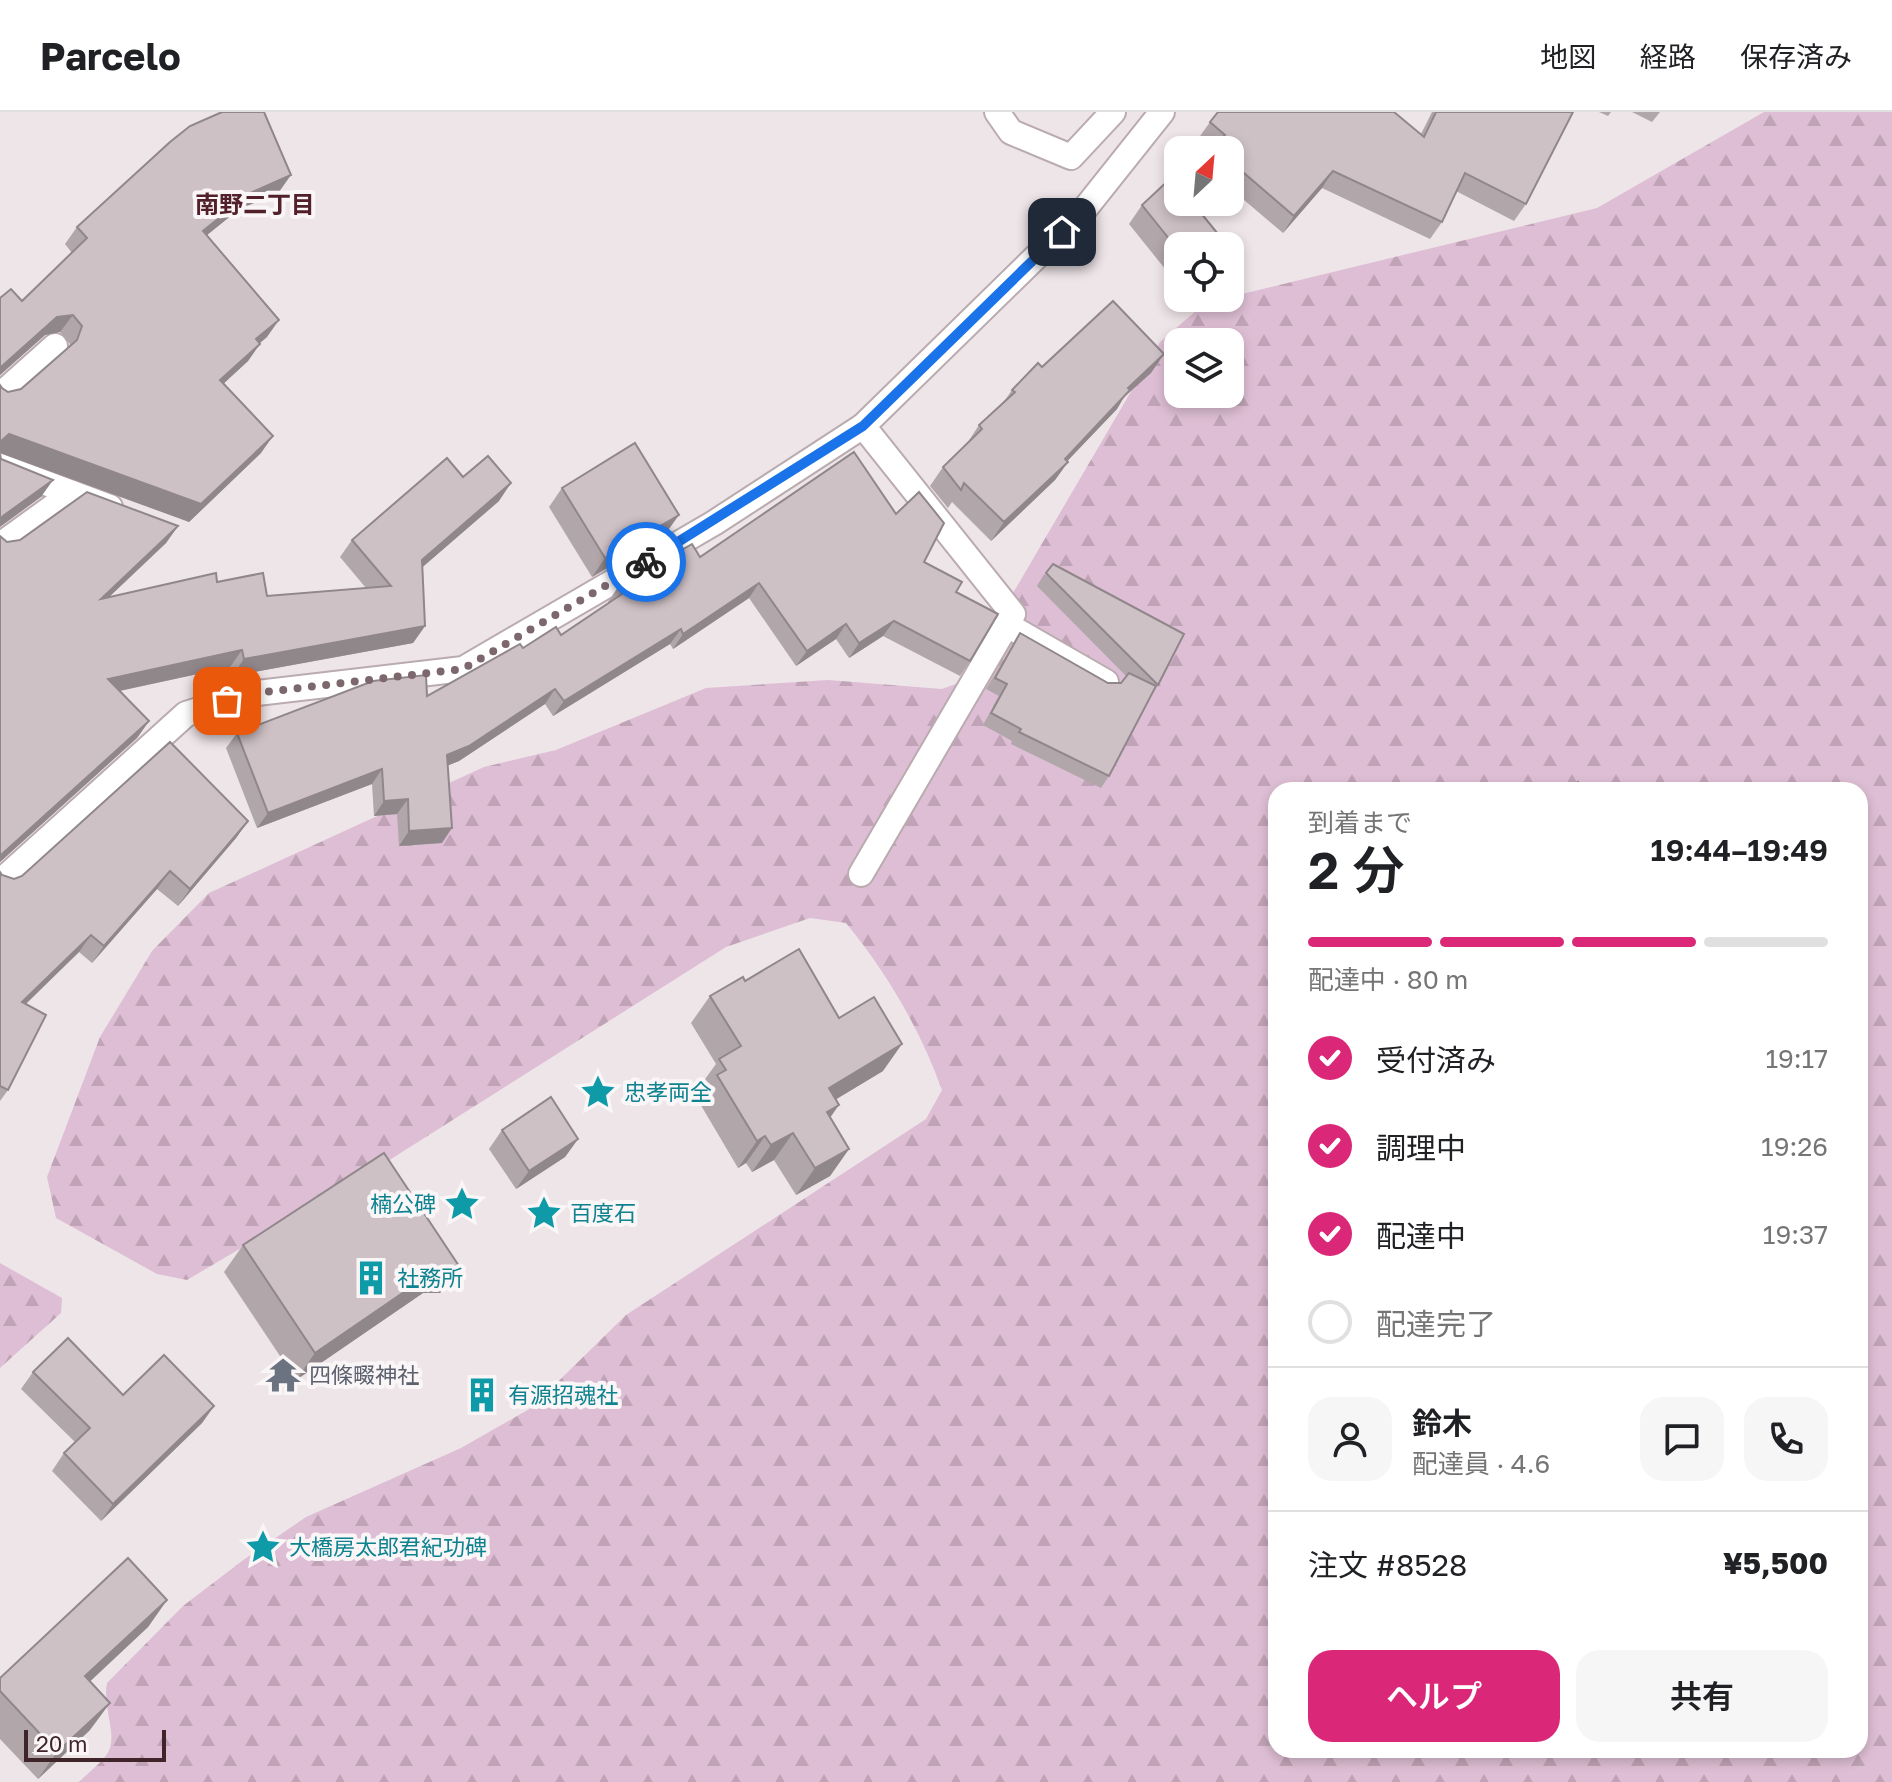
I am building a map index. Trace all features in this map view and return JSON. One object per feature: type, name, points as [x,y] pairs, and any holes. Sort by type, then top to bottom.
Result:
[{"type":"street","points":[[997,112],[1011,132],[1071,157],[1113,112]]},
{"type":"street","points":[[0,882],[186,714],[248,694],[463,669],[714,523],[863,426],[1084,210],[1162,112]]},
{"type":"street","points":[[0,395],[55,346]]},
{"type":"street","points":[[861,874],[1009,626],[1013,614],[863,426]]},
{"type":"street","points":[[0,466],[138,517]]},
{"type":"street","points":[[0,545],[72,493]]},
{"type":"street","points":[[1009,626],[1106,682]]},
{"type":"green space","points":[[1764,112],[1892,112],[1892,1782],[79,1782],[101,1761],[110,1747],[107,1683],[183,1606],[306,1517],[461,1448],[531,1408],[626,1315],[926,1119],[942,1090],[913,1024],[861,942],[846,923],[810,918],[726,947],[380,1166],[187,1280],[157,1274],[56,1218],[47,1177],[100,1037],[152,951],[209,893],[484,767],[556,750],[706,688],[828,680],[942,689],[961,682],[1160,342],[1164,339],[1164,408],[1244,408],[1244,328],[1176,328],[1195,312],[1244,312],[1244,294],[1597,208]]},
{"type":"green space","points":[[0,1263],[62,1298],[61,1313],[0,1368]]},
{"type":"building","points":[[222,112],[264,112],[291,175],[250,193],[203,231],[279,320],[256,339],[260,344],[220,380],[273,436],[201,504],[9,434],[0,442],[0,385],[8,392],[21,389],[77,340],[82,326],[73,315],[57,317],[2,366],[0,373],[0,298],[11,289],[22,301],[87,238],[77,227],[190,126]]},
{"type":"building","points":[[1218,112],[1394,112],[1424,137],[1436,112],[1573,112],[1526,204],[1465,173],[1442,222],[1333,171],[1294,216],[1244,173],[1244,136],[1224,136],[1210,122]]},
{"type":"building","points":[[1164,184],[1164,216],[1203,216],[1216,232],[1164,232],[1142,205]]},
{"type":"building","points":[[1113,301],[1164,354],[1128,388],[1130,390],[1065,459],[1068,462],[1004,522],[964,483],[961,490],[943,467],[982,429],[979,425],[1015,392],[1012,390],[1038,363],[1042,367]]},
{"type":"building","points":[[635,443],[679,515],[605,558],[562,488]]},
{"type":"building","points":[[854,452],[896,514],[919,492],[944,523],[924,562],[962,582],[956,592],[998,614],[970,661],[894,621],[859,643],[846,624],[807,651],[759,583],[683,634],[681,629],[564,701],[555,689],[469,746],[447,755],[452,828],[409,831],[408,799],[384,801],[382,769],[268,813],[237,733],[373,681],[426,675],[427,696],[520,644],[523,648],[556,627],[561,635],[622,594],[618,587],[692,544],[700,557]]},
{"type":"building","points":[[0,454],[1,459],[53,480],[0,520]]},
{"type":"building","points":[[488,456],[511,483],[422,560],[425,626],[244,659],[242,650],[108,679],[149,721],[2,854],[0,860],[0,536],[7,542],[20,540],[87,492],[178,526],[101,599],[216,573],[217,582],[263,573],[267,596],[391,586],[352,540],[447,458],[463,477]]},
{"type":"building","points":[[1053,564],[1184,634],[1158,685],[1046,573]]},
{"type":"building","points":[[1020,633],[1108,683],[1121,683],[1129,673],[1156,686],[1109,776],[1019,732],[1021,729],[991,713],[1007,684],[995,678]]},
{"type":"building","points":[[170,742],[248,821],[190,889],[170,871],[104,946],[91,935],[22,1002],[46,1015],[8,1090],[0,1086],[0,872],[14,879],[22,876]]},
{"type":"building","points":[[799,949],[839,1018],[874,997],[902,1044],[829,1088],[839,1105],[827,1112],[849,1149],[815,1168],[793,1133],[771,1145],[765,1136],[757,1141],[717,1075],[726,1070],[719,1059],[741,1046],[710,996],[743,977],[745,981]]},
{"type":"building","points":[[551,1097],[578,1139],[529,1171],[502,1130]]},
{"type":"building","name":"社務所","points":[[384,1153],[459,1266],[442,1266],[315,1353],[243,1245]]},
{"type":"building","points":[[68,1338],[123,1395],[164,1355],[214,1406],[113,1504],[64,1453],[90,1428],[33,1372]]},
{"type":"building","points":[[128,1558],[167,1600],[85,1676],[110,1703],[57,1752],[0,1691],[0,1678]]},
{"type":"way so far","points":[[227,701],[248,694],[463,669],[646,562]]},
{"type":"place","name":"忠孝両全","points":[[598,1092]]},
{"type":"place","name":"楠公碑","points":[[462,1204]]},
{"type":"place","name":"百度石","points":[[544,1213]]},
{"type":"place","name":"社務所","points":[[371,1278]]},
{"type":"place","name":"四條畷神社","points":[[283,1375]]},
{"type":"place","name":"有源招魂社","points":[[482,1395]]},
{"type":"place","name":"大橋房太郎君紀功碑","points":[[263,1547]]},
{"type":"district","name":"南野二丁目","points":[[255,205]]},
{"type":"route","points":[[646,562],[714,523],[863,426],[1062,232]]}]
